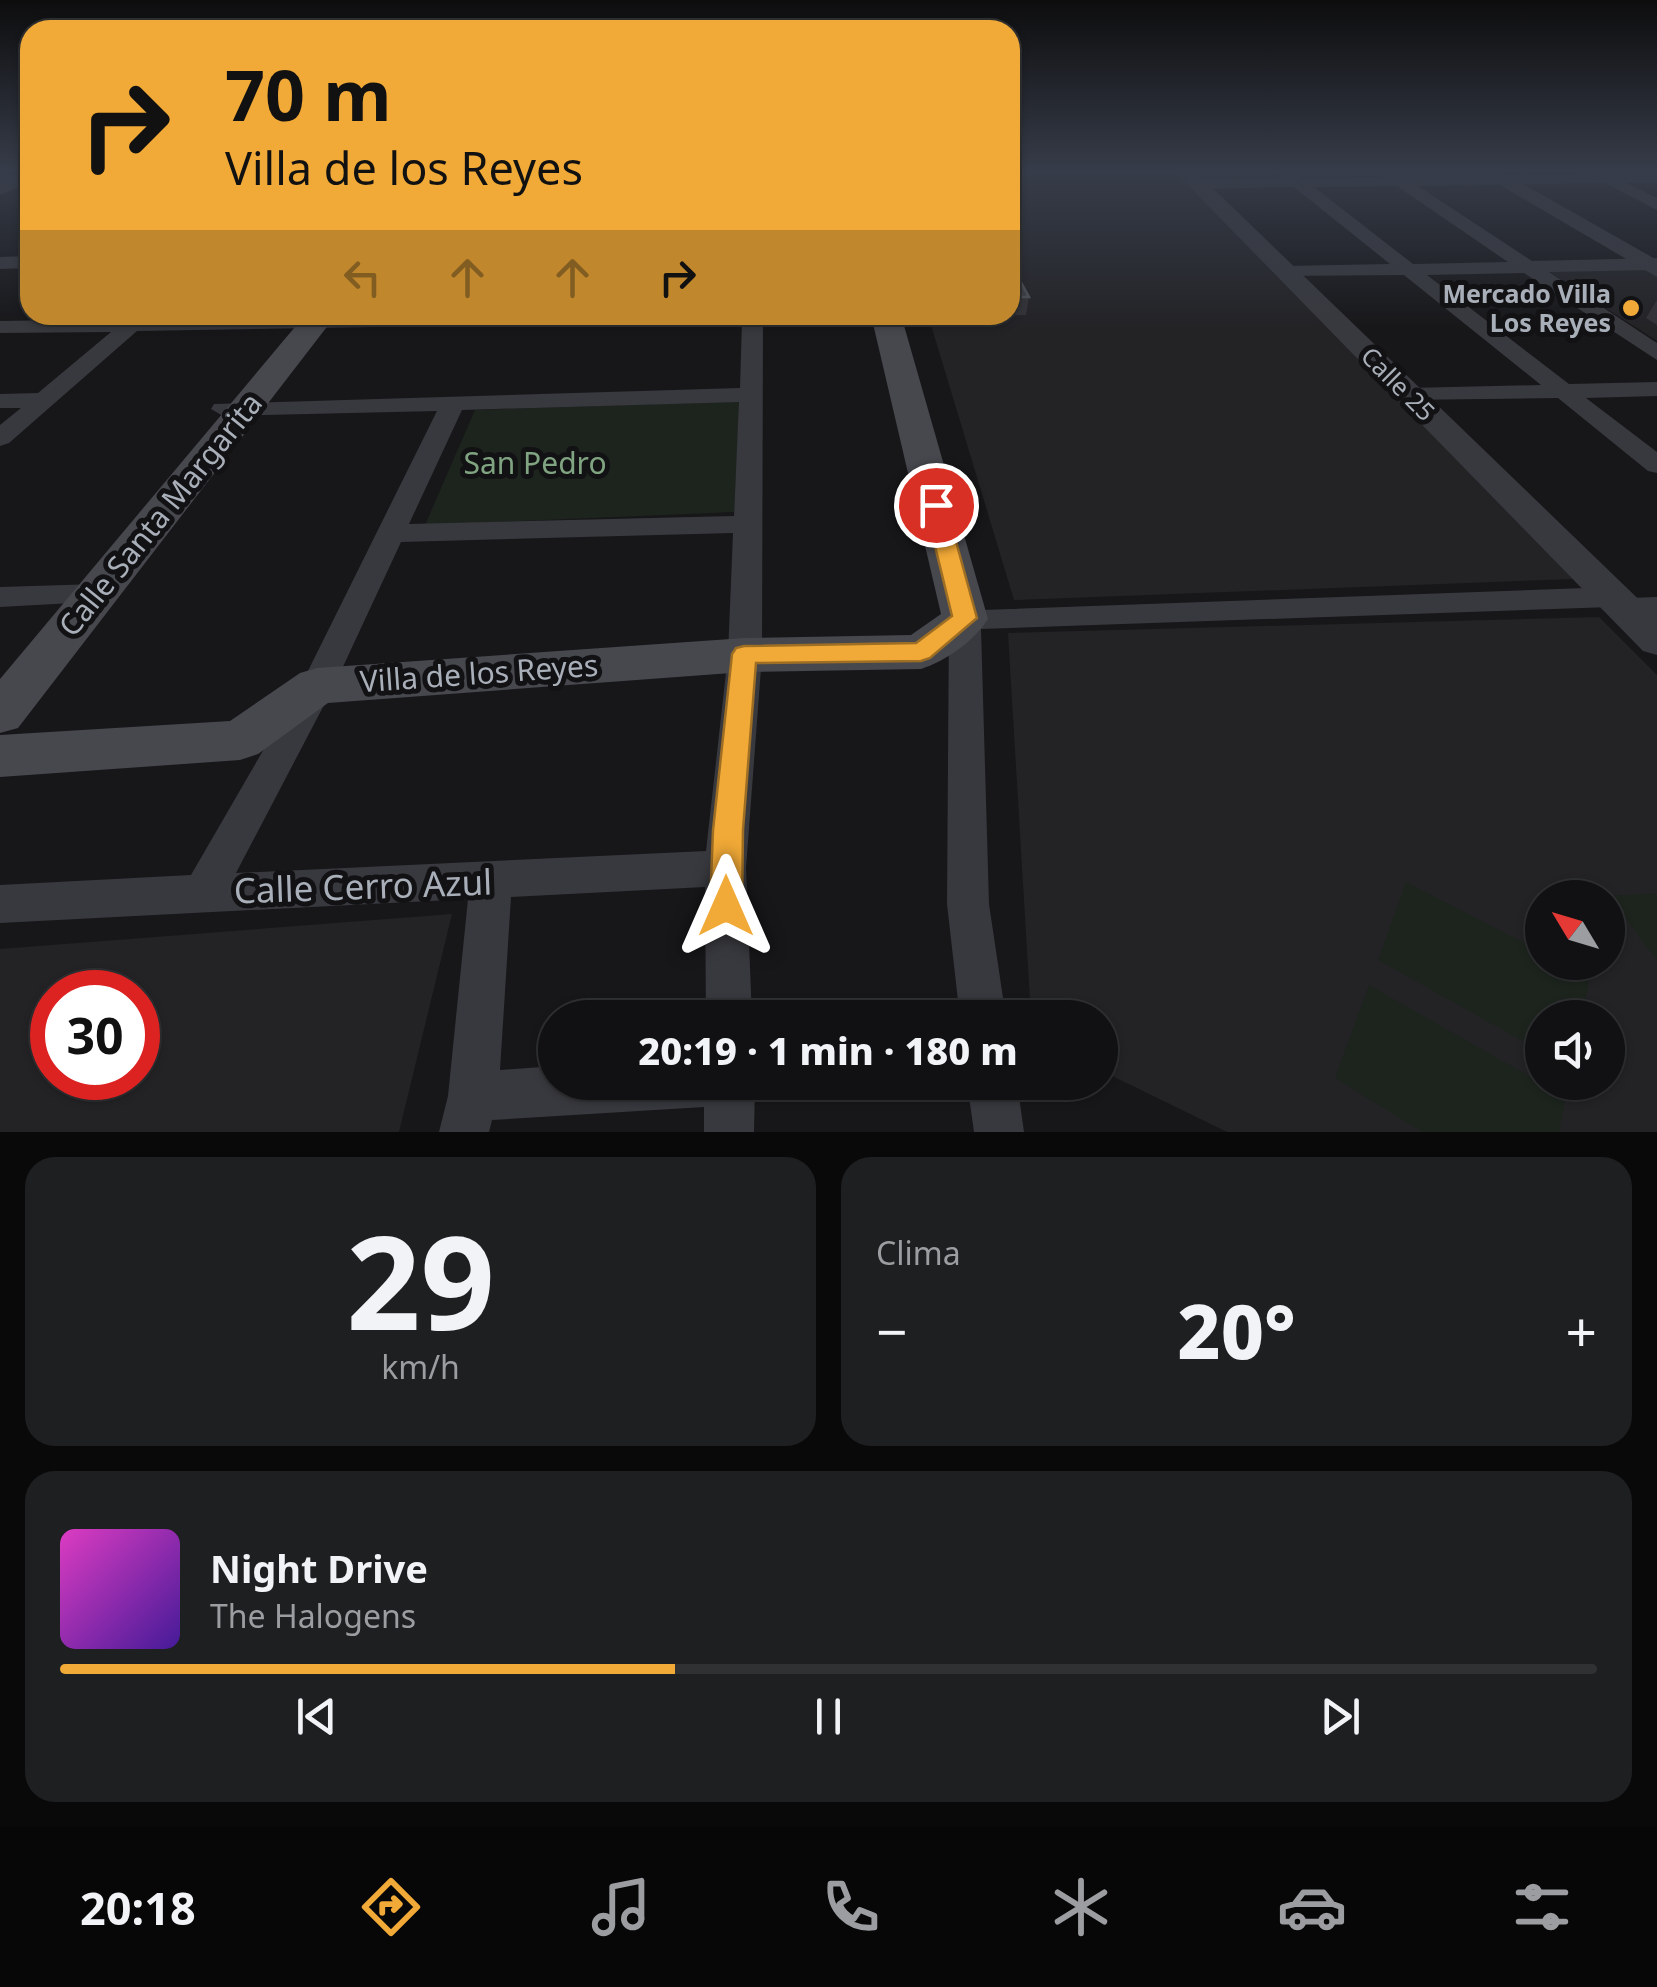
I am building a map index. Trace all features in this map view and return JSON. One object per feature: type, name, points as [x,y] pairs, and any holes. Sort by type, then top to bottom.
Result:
[{"type":"main road","name":"Calle Santa Margarita","points":[[0,714],[82,594],[303,325]]},
{"type":"main road","points":[[889,325],[965,618]]},
{"type":"main road","name":"Calle Santa Margarita","points":[[0,671],[82,594]]},
{"type":"main road","name":"Villa de los Reyes","points":[[0,756],[240,740],[317,686],[744,654],[921,652],[965,618]]},
{"type":"street","name":"Calle 25","points":[[1237,224],[1409,396],[1632,605],[1657,640]]},
{"type":"street","points":[[1350,224],[1657,465]]},
{"type":"street","points":[[1463,224],[1657,354]]},
{"type":"street","points":[[1579,224],[1654,266]]},
{"type":"street","points":[[1286,272],[1654,266]]},
{"type":"street","points":[[0,438],[132,325]]},
{"type":"street","points":[[729,1000],[726,868],[744,654],[753,325]]},
{"type":"street","points":[[1409,396],[1657,388]]},
{"type":"street","points":[[236,408],[751,395]]},
{"type":"street","points":[[0,401],[42,400]]},
{"type":"street","points":[[203,894],[317,686],[454,402]]},
{"type":"street","points":[[394,533],[747,524]]},
{"type":"street","points":[[0,597],[82,594]]},
{"type":"street","points":[[981,1000],[968,904],[965,618],[1632,605]]},
{"type":"street","name":"Calle Cerro Azul","points":[[0,904],[726,868]]},
{"type":"street","points":[[491,882],[468,1114],[575,1100]]},
{"type":"street","points":[[729,1132],[730,1100]]},
{"type":"street","points":[[995,1100],[999,1132]]},
{"type":"shaded area","points":[[1020,224],[1226,224],[1573,579],[1014,600],[931,325],[1020,325]]},
{"type":"shaded area","name":"Mercado Villa Los Reyes","points":[[1649,270],[1657,275],[1657,341],[1548,271]]},
{"type":"shaded area","points":[[1599,617],[1657,675],[1657,1132],[1227,1132],[1118,1079],[1118,1000],[1030,1000],[1008,633]]},
{"type":"shaded area","points":[[452,914],[399,1132],[0,1132],[0,949]]},
{"type":"green space","name":"San Pedro","points":[[740,401],[734,512],[425,525],[475,410]]},
{"type":"green space","points":[[1406,882],[1525,943],[1525,980],[1589,980],[1585,1000],[1525,1000],[1525,1042],[1378,960]]},
{"type":"green space","points":[[1657,893],[1657,961],[1625,918],[1625,895]]},
{"type":"green space","points":[[1369,985],[1525,1074],[1525,1100],[1565,1100],[1559,1132],[1422,1132],[1335,1078]]},
{"type":"building","points":[[1020,280],[1029,297],[1020,297]]},
{"type":"place","name":"Mercado Villa Los Reyes","points":[[1631,308]]},
{"type":"route","points":[[726,906],[728,830],[744,654],[921,652],[965,618],[936,505]]}]
